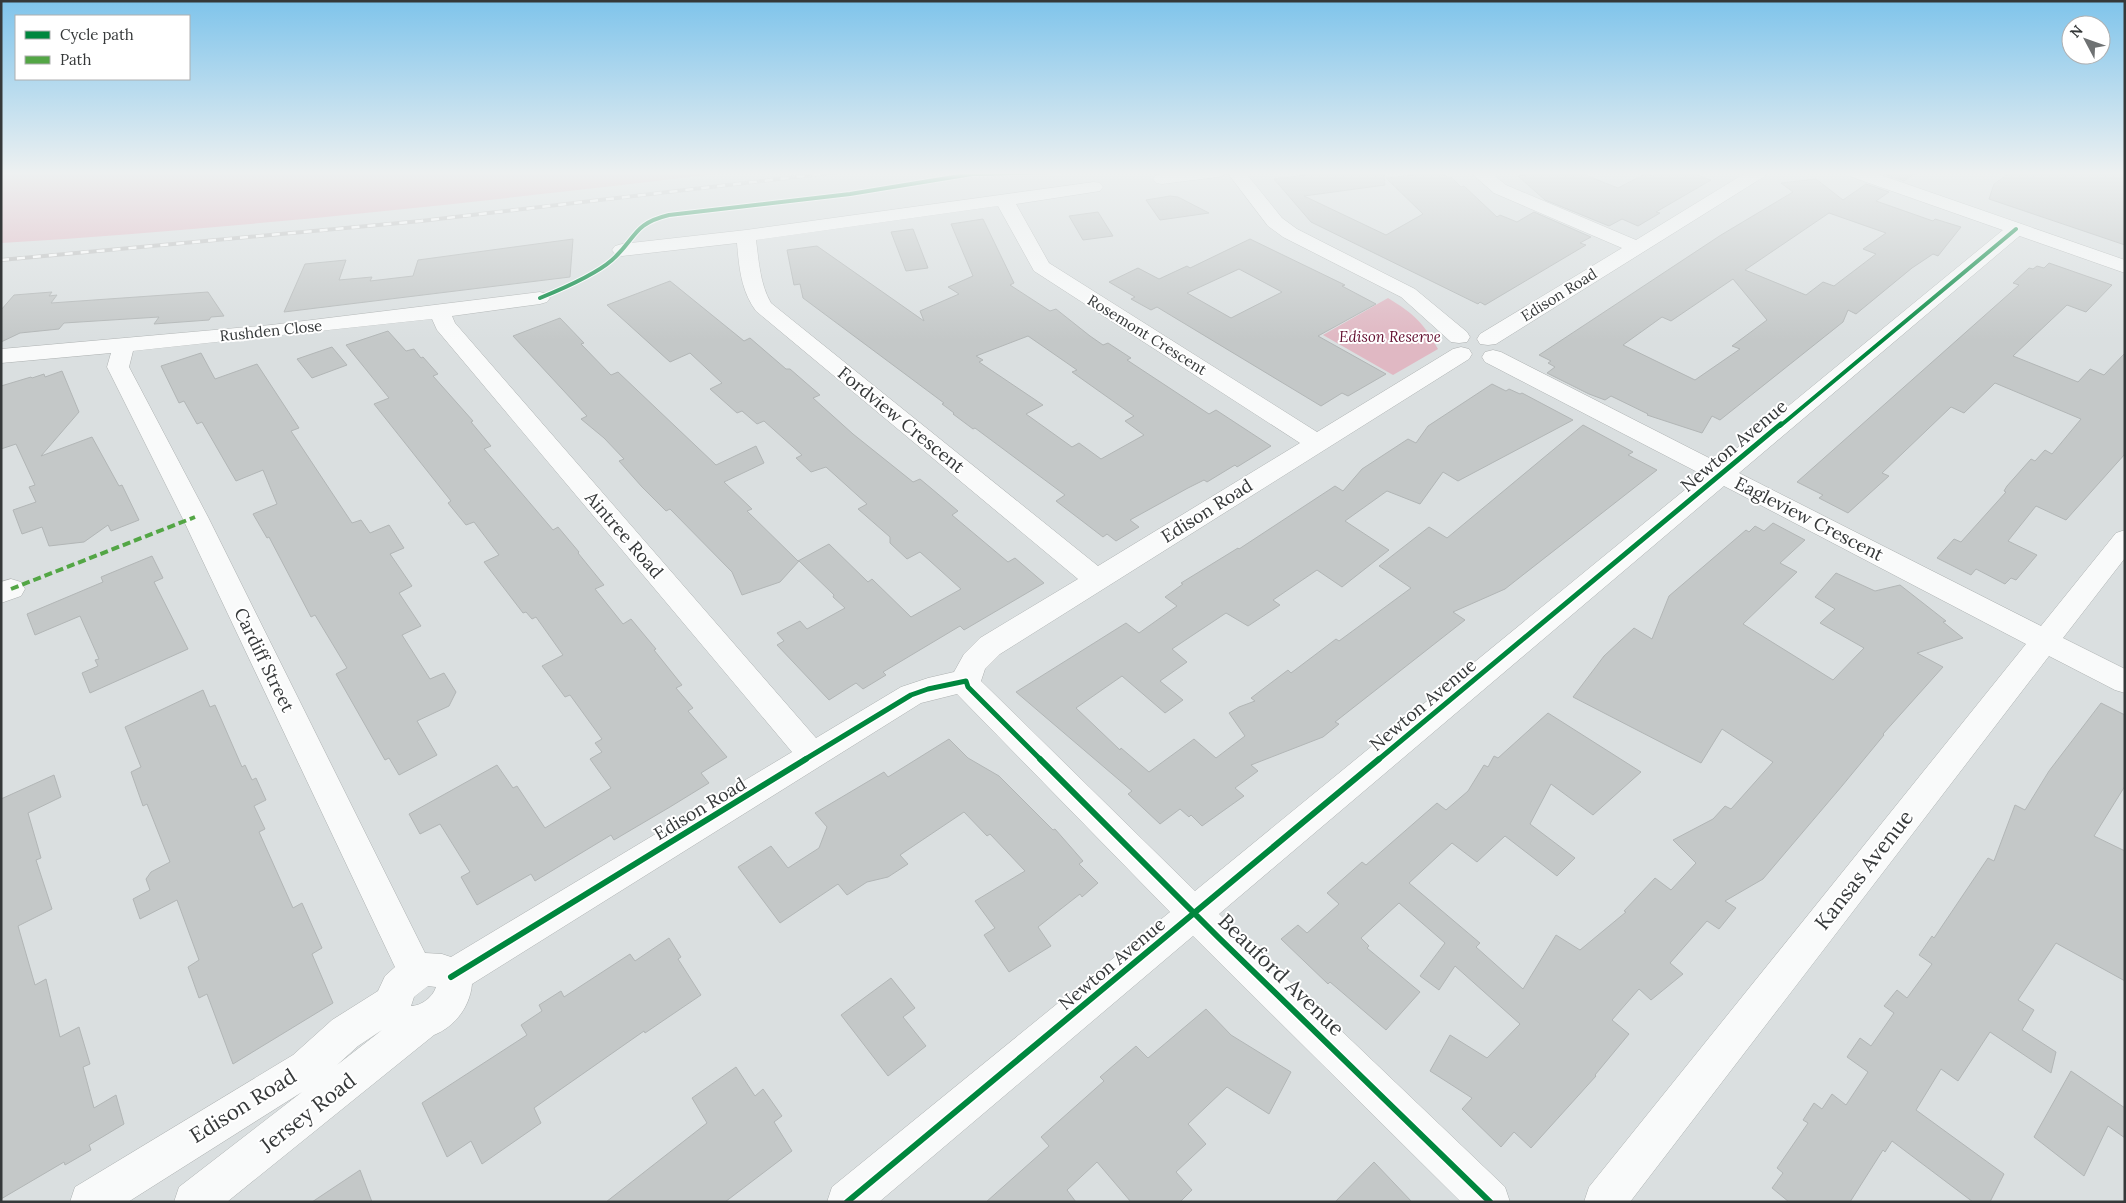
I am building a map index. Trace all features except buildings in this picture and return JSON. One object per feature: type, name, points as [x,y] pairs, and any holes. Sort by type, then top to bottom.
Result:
[{"type":"street","points":[[622,250],[804,228]]},
{"type":"street","name":"Rosemont Crescent","points":[[1020,228],[1041,267],[1317,443]]},
{"type":"street","points":[[1283,228],[1408,293],[1475,359],[1491,348]]},
{"type":"street","points":[[1590,228],[1636,248]]},
{"type":"street","name":"Edison Road","points":[[1491,348],[1636,248],[1668,228]]},
{"type":"street","points":[[2016,229],[2125,267]]},
{"type":"street","name":"Newton Avenue","points":[[847,1202],[2016,229]]},
{"type":"street","name":"Fordview Crescent","points":[[746,236],[752,283],[757,298],[763,307],[1097,580]]},
{"type":"street","name":"Rushden Close","points":[[1,356],[124,346],[439,312],[540,298]]},
{"type":"street","name":"Aintree Road","points":[[439,312],[444,326],[813,756]]},
{"type":"street","name":"Cardiff Street","points":[[124,346],[118,367],[195,517],[416,973]]},
{"type":"street","name":"Edison Road","points":[[451,977],[911,695],[928,689],[966,683],[969,669],[974,660],[990,646],[1317,443],[1460,346]]},
{"type":"street","name":"Eagleview Crescent","points":[[1491,348],[1722,474],[2125,682]]},
{"type":"street","name":"Kansas Avenue","points":[[1604,1202],[2125,538]]},
{"type":"street","name":"Beauford Avenue","points":[[966,683],[1194,913],[1490,1202]]},
{"type":"street","points":[[427,969],[446,971],[454,984],[454,993],[449,1003],[432,1019],[406,1013],[399,986],[416,973],[427,969]]},
{"type":"street","name":"Edison Road","points":[[90,1202],[306,1068],[345,1033],[406,1013]]},
{"type":"street","name":"Jersey Road","points":[[207,1198],[406,1013]]},
{"type":"green space","points":[[1,228],[205,228],[93,237],[1,243]]},
{"type":"green space","name":"Edison Reserve","points":[[1388,298],[1417,319],[1428,332],[1438,349],[1393,375],[1323,335]]},
{"type":"railway","points":[[1,260],[344,228]]},
{"type":"marked path","points":[[11,589],[195,517]]},
{"type":"cycle path","points":[[540,298],[569,286],[612,260],[639,228]]},
{"type":"cycle path","points":[[847,1202],[2016,229]]},
{"type":"cycle path","points":[[451,977],[911,695],[928,689],[966,681],[968,687],[1219,938],[1490,1202]]}]
